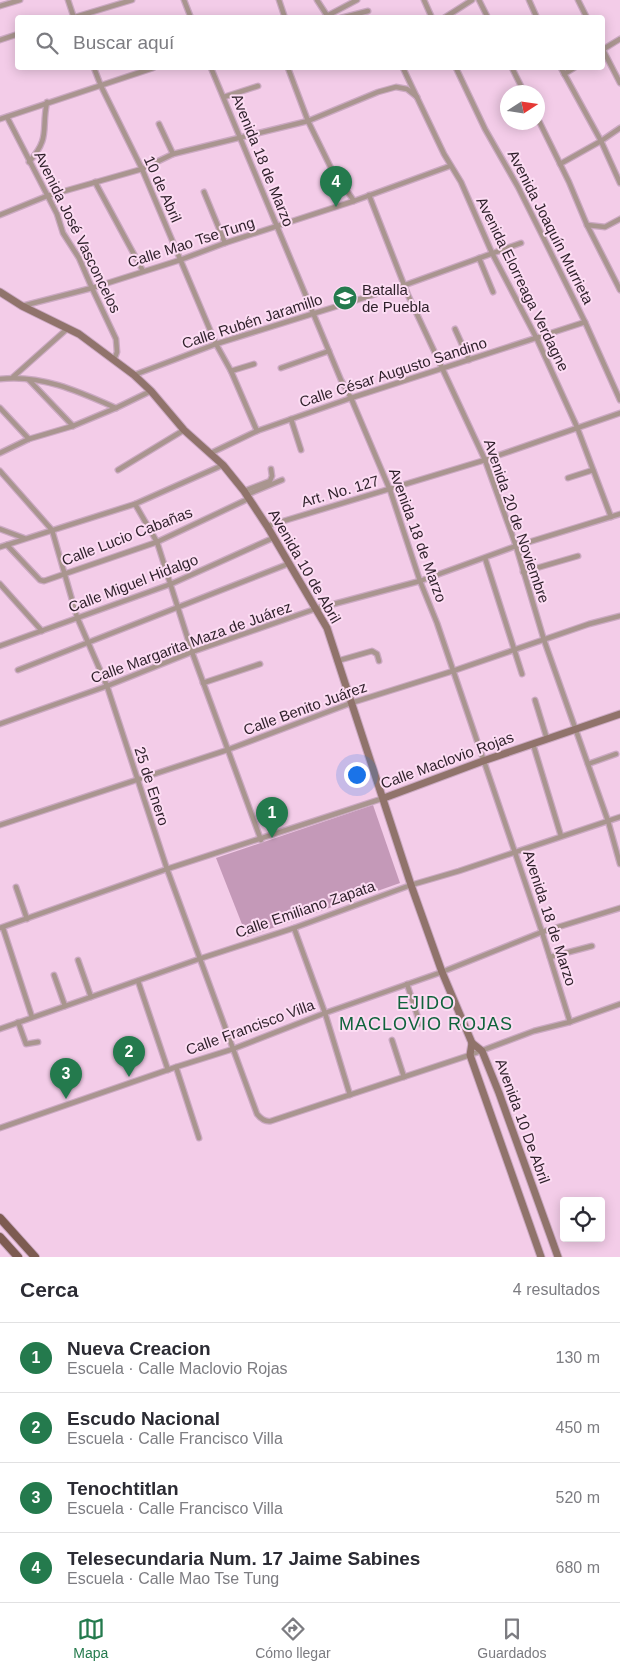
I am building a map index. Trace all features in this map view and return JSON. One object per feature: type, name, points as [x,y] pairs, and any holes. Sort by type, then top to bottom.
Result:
[{"type":"main road","points":[[0,1218],[34,1257]]},
{"type":"main road","points":[[0,1237],[18,1257]]},
{"type":"street","points":[[0,6],[20,0]]},
{"type":"street","points":[[68,0],[73,15]]},
{"type":"street","points":[[81,15],[132,0]]},
{"type":"street","points":[[184,0],[190,15]]},
{"type":"street","points":[[278,0],[284,15]]},
{"type":"street","points":[[317,0],[325,15]]},
{"type":"street","points":[[330,15],[357,0]]},
{"type":"street","points":[[424,0],[431,15]]},
{"type":"street","points":[[449,15],[472,0]]},
{"type":"street","points":[[479,0],[486,15]]},
{"type":"street","points":[[529,0],[536,15]]},
{"type":"street","points":[[578,0],[586,15]]},
{"type":"street","points":[[353,15],[368,11]]},
{"type":"street","points":[[0,40],[15,35]]},
{"type":"street","points":[[605,48],[620,39]]},
{"type":"street","points":[[605,53],[620,83]]},
{"type":"street","name":"10 de Abril","points":[[95,70],[142,169],[216,344],[231,371],[257,431]]},
{"type":"street","points":[[0,119],[147,70]]},
{"type":"street","name":"Avenida 18 de Marzo","points":[[212,70],[241,136],[276,227],[390,490],[515,852],[570,1022]]},
{"type":"street","points":[[289,70],[308,121],[331,168],[354,201]]},
{"type":"street","name":"Avenida Elorreaga Verdagne","points":[[404,70],[450,166],[461,182],[492,253],[537,339],[577,427],[611,517]]},
{"type":"street","name":"Avenida Joaquín Murrieta","points":[[457,70],[485,129],[518,187],[585,322],[620,400]]},
{"type":"street","points":[[513,70],[520,85]]},
{"type":"street","points":[[562,70],[601,141],[620,183]]},
{"type":"street","points":[[564,74],[571,70]]},
{"type":"street","points":[[224,97],[258,86]]},
{"type":"street","points":[[0,215],[47,196],[142,169],[173,154],[308,121],[378,92],[396,87],[407,89],[418,99]]},
{"type":"street","points":[[30,162],[44,138],[47,102]]},
{"type":"street","name":"Avenida José Vasconcelos","points":[[7,117],[57,214],[64,232],[80,258],[116,339],[117,352],[114,360]]},
{"type":"street","points":[[159,124],[173,154]]},
{"type":"street","points":[[560,164],[620,128]]},
{"type":"street","points":[[543,130],[569,182],[587,225],[620,290]]},
{"type":"street","name":"Calle Mao Tse Tung","points":[[22,306],[92,288],[180,260],[450,166]]},
{"type":"street","points":[[95,182],[143,271]]},
{"type":"street","points":[[204,192],[225,244]]},
{"type":"street","name":"Avenida 20 de Noviembre","points":[[369,195],[405,285],[485,460],[516,546],[544,640],[608,821],[620,864]]},
{"type":"street","points":[[587,225],[605,227],[620,219]]},
{"type":"street","name":"Calle Rubén Jaramillo","points":[[134,375],[216,344],[405,285],[521,243]]},
{"type":"street","points":[[479,258],[494,292]]},
{"type":"street","name":"Avenida 10 de Abril","points":[[0,292],[22,306],[79,334],[134,375],[151,391],[184,430],[224,465],[266,526],[327,628],[411,885],[442,972],[472,1042]]},
{"type":"street","name":"Calle César Augusto Sandino","points":[[211,453],[257,431],[291,419],[585,322]]},
{"type":"street","points":[[13,377],[67,329]]},
{"type":"street","points":[[455,329],[469,360]]},
{"type":"street","points":[[281,368],[329,351]]},
{"type":"street","points":[[231,371],[254,364]]},
{"type":"street","points":[[0,379],[13,377],[65,386],[116,408]]},
{"type":"street","points":[[28,379],[73,426]]},
{"type":"street","points":[[0,452],[29,439],[73,426],[151,391]]},
{"type":"street","points":[[0,408],[29,439]]},
{"type":"street","name":"Art. No. 127","points":[[266,526],[485,460],[620,413]]},
{"type":"street","points":[[291,419],[301,450]]},
{"type":"street","points":[[118,470],[184,430]]},
{"type":"street","points":[[0,547],[135,504],[224,465]]},
{"type":"street","points":[[246,495],[270,481],[272,476],[271,469]]},
{"type":"street","points":[[568,478],[593,470]]},
{"type":"street","name":"25 de Enero","points":[[0,471],[52,530],[77,618],[107,686],[167,869],[257,1114],[264,1120],[272,1120],[350,1095]]},
{"type":"street","points":[[246,495],[282,480]]},
{"type":"street","name":"Calle Lucio Cabañas","points":[[7,545],[42,581],[65,575],[156,542],[246,495]]},
{"type":"street","points":[[135,504],[156,542],[192,652],[261,840]]},
{"type":"street","name":"Calle Margarita Maza de Juárez","points":[[2,723],[107,686],[192,652],[315,610],[420,581],[516,546],[620,514]]},
{"type":"street","points":[[0,529],[25,539]]},
{"type":"street","name":"Calle Miguel Hidalgo","points":[[0,646],[171,584],[273,538]]},
{"type":"street","points":[[523,572],[578,556]]},
{"type":"street","points":[[485,558],[522,674]]},
{"type":"street","points":[[18,670],[288,564]]},
{"type":"street","points":[[0,584],[42,631]]},
{"type":"street","name":"Calle Benito Juárez","points":[[0,825],[227,750],[350,703],[453,671],[589,624],[620,616]]},
{"type":"street","points":[[337,661],[372,651],[377,654],[379,661]]},
{"type":"street","points":[[203,683],[260,664]]},
{"type":"street","points":[[535,700],[547,739]]},
{"type":"street","name":"Calle Maclovio Rojas","points":[[1,928],[167,869],[261,840],[384,798],[483,760],[620,714]]},
{"type":"street","points":[[0,718],[2,723]]},
{"type":"street","points":[[533,744],[561,836]]},
{"type":"street","points":[[588,764],[616,754]]},
{"type":"street","name":"Calle Emiliano Zapata","points":[[0,1029],[199,959],[294,928],[411,885],[459,871],[620,817]]},
{"type":"street","points":[[16,887],[27,919]]},
{"type":"street","name":"Calle Francisco Villa","points":[[0,1128],[233,1049],[324,1013],[442,972],[542,932],[620,908]]},
{"type":"street","points":[[1,928],[32,1017]]},
{"type":"street","points":[[294,928],[350,1095],[482,1051],[534,1031],[570,1022],[620,1004]]},
{"type":"street","points":[[550,957],[592,946]]},
{"type":"street","points":[[78,960],[91,997]]},
{"type":"street","points":[[54,975],[65,1006]]},
{"type":"street","points":[[138,981],[168,1070]]},
{"type":"street","points":[[407,984],[420,1024]]},
{"type":"street","points":[[18,1022],[26,1044],[38,1042]]},
{"type":"street","points":[[392,1040],[404,1077]]},
{"type":"street","points":[[472,1042],[482,1051]]},
{"type":"street","points":[[470,1055],[472,1042]]},
{"type":"street","name":"Avenida 10 De Abril","points":[[482,1051],[558,1257]]},
{"type":"street","name":"Avenida 10 De Abril","points":[[470,1055],[541,1257]]},
{"type":"street","points":[[176,1067],[199,1138]]},
{"type":"shaded area","points":[[373,805],[400,883],[247,937],[216,858]]},
{"type":"place","name":"Telesecundaria Num. 17 Jaime Sabines","points":[[336,207]]},
{"type":"place","name":"Batalla de Puebla","points":[[345,298]]},
{"type":"place","name":"Nueva Creacion","points":[[272,838]]},
{"type":"place","name":"Escudo Nacional","points":[[129,1077]]},
{"type":"place","name":"Tenochtitlan","points":[[66,1099]]},
{"type":"district","name":"EJIDO MACLOVIO ROJAS","points":[[426,1013]]}]
